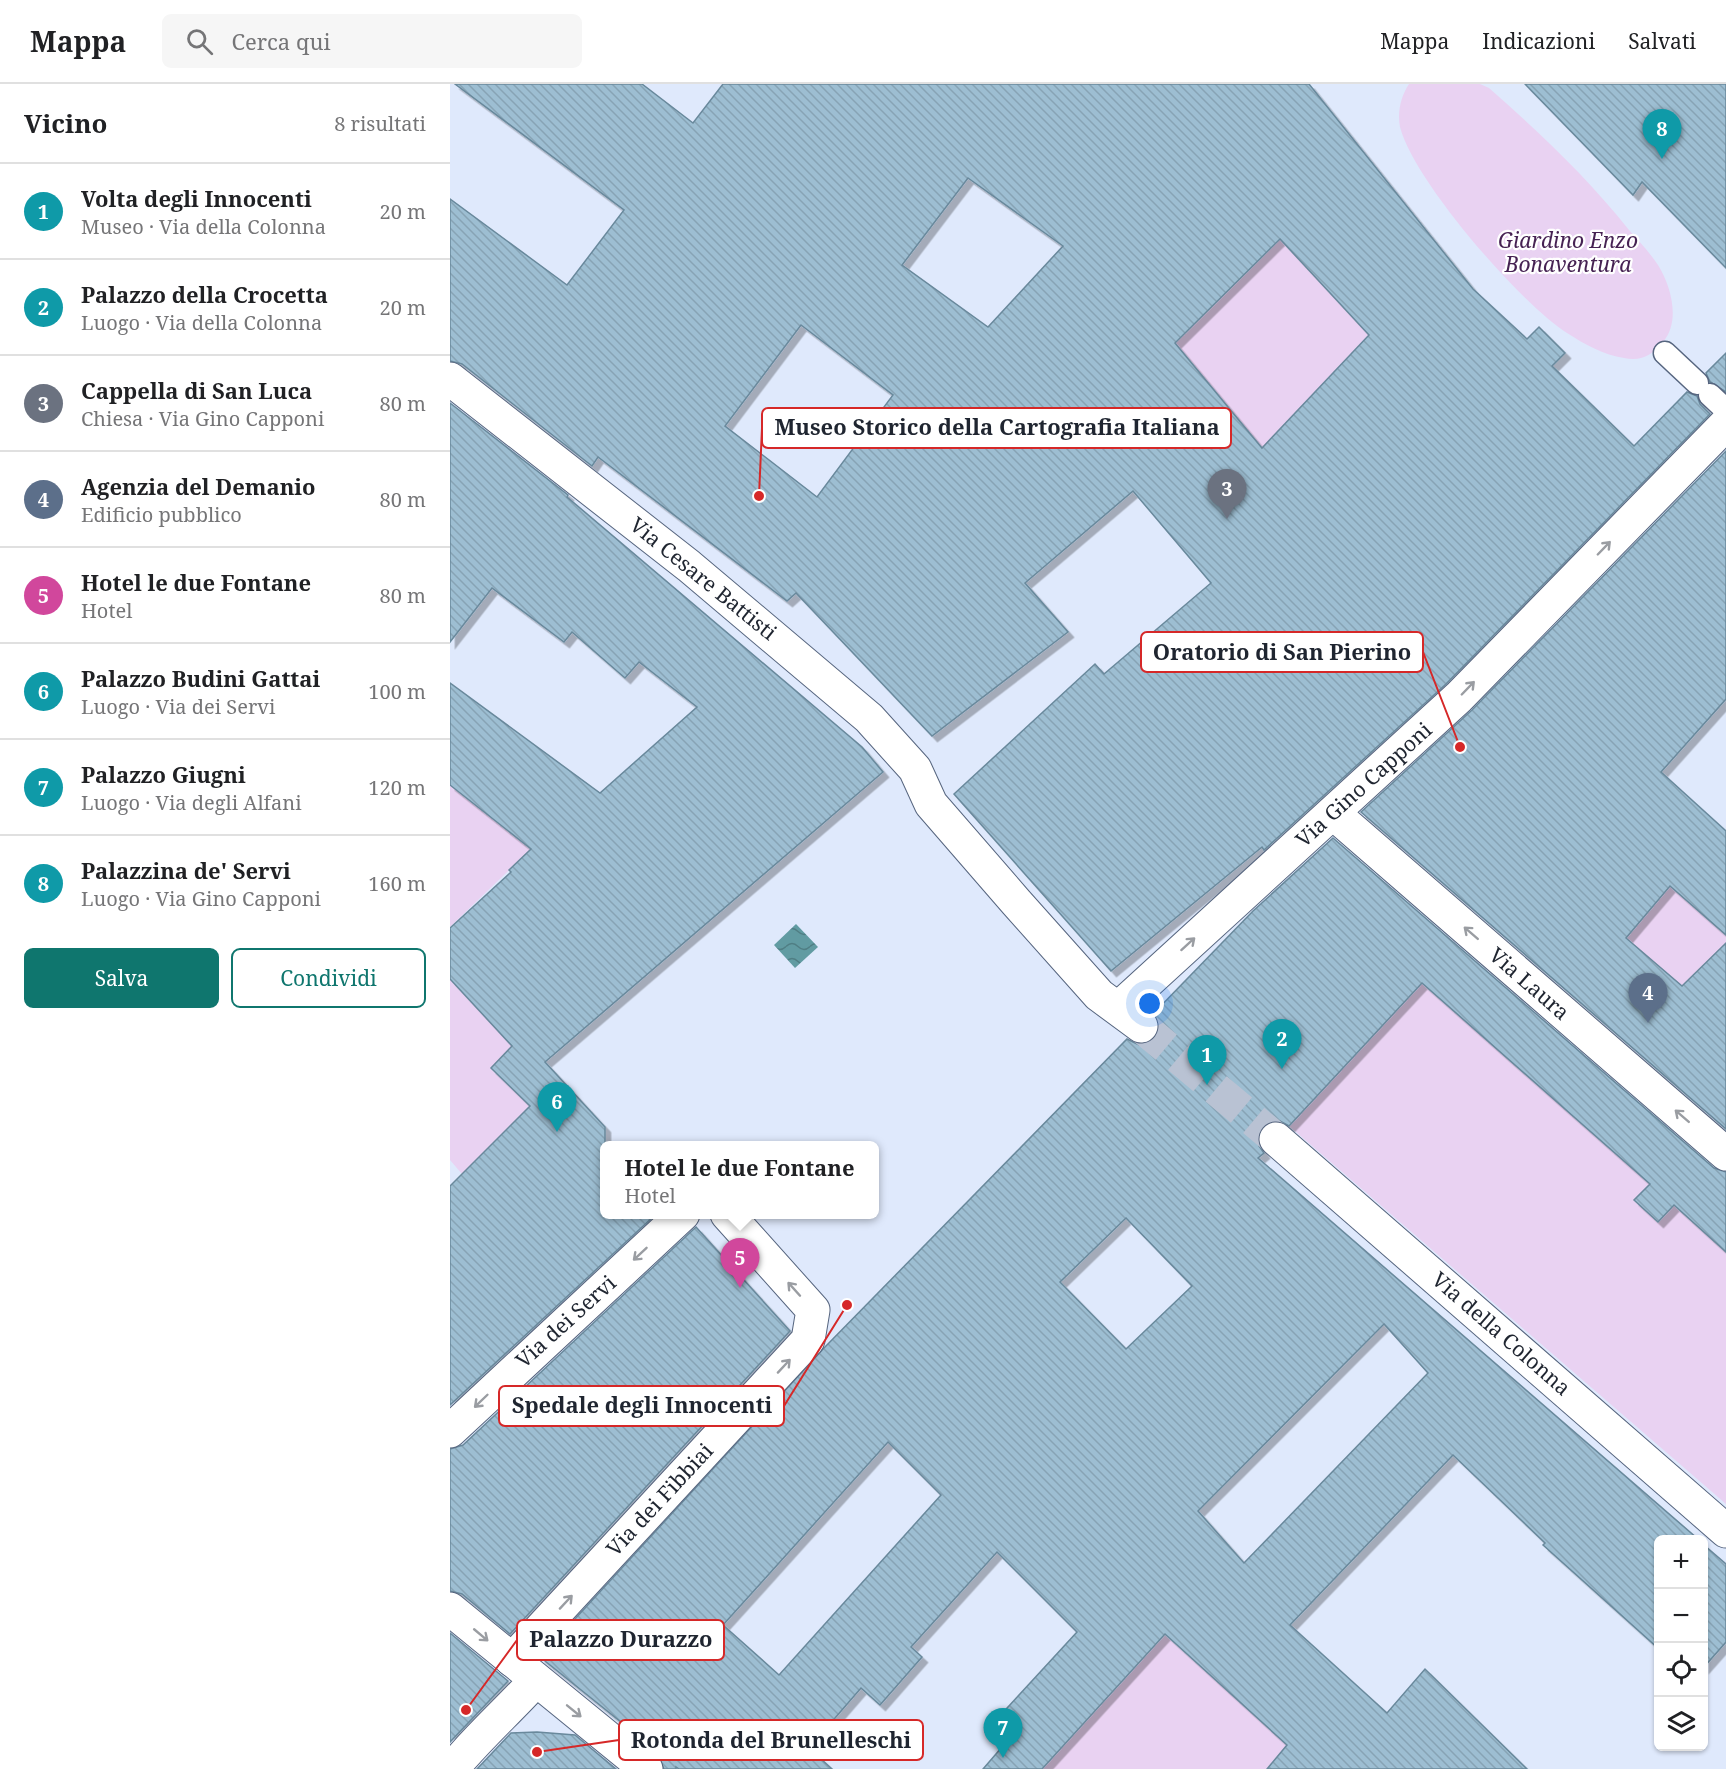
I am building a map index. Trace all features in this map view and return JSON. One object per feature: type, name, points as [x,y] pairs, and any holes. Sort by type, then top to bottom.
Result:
[{"type":"street","name":"Via Cesare Battisti","points":[[450,379],[689,566],[869,718],[915,769],[931,804],[1099,995],[1130,1017]]},
{"type":"street","name":"Via Gino Capponi","points":[[1130,1017],[1333,813],[1460,697],[1726,424]]},
{"type":"street","name":"Via Laura","points":[[1333,813],[1726,1154]]},
{"type":"street","name":"Via della Colonna","points":[[1276,1138],[1726,1531]]},
{"type":"street","name":"Via dei Servi","points":[[450,1431],[679,1219]]},
{"type":"street","name":"Via dei Fibbiai","points":[[452,1769],[479,1736],[524,1670],[808,1340],[813,1310],[731,1219]]},
{"type":"street","points":[[450,1609],[646,1769]]},
{"type":"lane","points":[[1665,352],[1711,396]]},
{"type":"green space","name":"Giardino Enzo Bonaventura","points":[[1409,84],[1480,84],[1489,88],[1597,192],[1652,256],[1667,283],[1672,303],[1672,324],[1663,342],[1655,350],[1642,358],[1630,359],[1617,357],[1587,345],[1547,318],[1497,269],[1447,208],[1425,178],[1409,150],[1400,127],[1399,110]]},
{"type":"green space","points":[[1280,239],[1369,335],[1262,448],[1175,343]]},
{"type":"green space","points":[[450,785],[531,849],[450,927]]},
{"type":"green space","points":[[1726,885],[1726,967],[1682,986],[1626,938],[1670,886]]},
{"type":"green space","points":[[450,979],[512,1046],[491,1069],[530,1106],[462,1174],[450,1160]]},
{"type":"green space","points":[[1422,983],[1650,1184],[1634,1200],[1657,1222],[1674,1205],[1726,1252],[1726,1504],[1289,1126]]},
{"type":"green space","points":[[1165,1635],[1287,1745],[1267,1769],[1042,1769]]},
{"type":"water","points":[[796,924],[818,947],[795,968],[774,945]]},
{"type":"building","points":[[455,84],[642,84],[693,123],[723,84],[1309,84],[1473,289],[1527,339],[1539,327],[1565,353],[1552,366],[1634,446],[1687,392],[1697,396],[1700,404],[1710,414],[1446,684],[1264,850],[1262,847],[1111,971],[954,794],[1095,664],[1104,674],[1211,583],[1133,491],[1025,583],[1068,632],[932,736],[796,593],[787,601],[598,457],[592,466],[462,364],[450,361],[450,199],[567,285],[624,210]],"holes":[[[968,178],[1063,246],[988,327],[902,265]],[[1280,239],[1369,335],[1262,448],[1175,343]],[[801,325],[893,395],[817,497],[725,426]]]},
{"type":"building","points":[[1525,84],[1726,84],[1726,268],[1642,182],[1633,195]]},
{"type":"building","points":[[1726,353],[1726,392],[1710,382],[1706,373]]},
{"type":"building","points":[[450,403],[568,495],[567,497],[862,747],[883,772],[545,1062],[605,1127],[605,1141],[600,1141],[600,1219],[651,1219],[450,1405],[450,1186],[530,1106],[491,1068],[512,1046],[450,979],[450,928],[511,872],[509,870],[531,849],[450,785],[450,683],[600,793],[697,707],[639,662],[625,678],[572,632],[564,642],[492,588],[450,642]]},
{"type":"building","points":[[1726,451],[1726,699],[1661,772],[1726,831],[1726,935],[1670,886],[1626,938],[1682,986],[1726,943],[1726,1129],[1361,812],[1472,710]]},
{"type":"building","points":[[1333,838],[1714,1168],[1726,1172],[1726,1252],[1674,1205],[1658,1222],[1634,1200],[1650,1184],[1422,983],[1289,1126],[1280,1121],[1270,1121],[1262,1126],[1258,1136],[1259,1146],[1264,1153],[1258,1158],[1693,1535],[1654,1535],[1654,1645],[1543,1545],[1545,1543],[1453,1455],[1290,1625],[1387,1713],[1425,1669],[1527,1769],[1267,1769],[1287,1745],[1165,1634],[1042,1769],[983,1769],[1002,1747],[985,1732],[1077,1632],[997,1552],[911,1647],[922,1657],[880,1705],[861,1688],[809,1748],[832,1769],[679,1769],[676,1767],[676,1769],[664,1769],[658,1755],[643,1743],[647,1743],[540,1657],[824,1348],[1127,1039],[1139,1045],[1156,1038],[1160,1028],[1154,1013],[1253,911]],"holes":[[[1126,1218],[1192,1286],[1126,1349],[1060,1282]],[[1384,1324],[1428,1373],[1244,1563],[1198,1511]],[[888,1442],[941,1495],[779,1675],[723,1625]]]},
{"type":"building","points":[[696,1227],[790,1331],[510,1634],[462,1594],[450,1591],[450,1449],[463,1445]]},
{"type":"building","points":[[1708,1548],[1726,1564],[1726,1642],[1708,1662]]},
{"type":"building","points":[[450,1633],[508,1681],[450,1742]]},
{"type":"building","points":[[537,1732],[575,1735],[616,1769],[477,1769],[511,1733]]},
{"type":"tunnel","points":[[1141,1026],[1276,1139]]},
{"type":"place","name":"Palazzina de' Servi","points":[[1662,159]]},
{"type":"place","name":"Museo Storico della Cartografia Italiana","points":[[759,496]]},
{"type":"place","name":"Cappella di San Luca","points":[[1227,519]]},
{"type":"place","name":"Oratorio di San Pierino","points":[[1460,747]]},
{"type":"place","name":"Agenzia del Demanio","points":[[1648,1023]]},
{"type":"place","name":"Palazzo della Crocetta","points":[[1282,1069]]},
{"type":"place","name":"Volta degli Innocenti","points":[[1207,1085]]},
{"type":"place","name":"Palazzo Budini Gattai","points":[[557,1132]]},
{"type":"place","name":"Hotel le due Fontane","points":[[740,1288]]},
{"type":"place","name":"Spedale degli Innocenti","points":[[847,1305]]},
{"type":"place","name":"Palazzo Durazzo","points":[[466,1710]]},
{"type":"place","name":"Rotonda del Brunelleschi","points":[[537,1752]]},
{"type":"place","name":"Palazzo Giugni","points":[[1003,1758]]}]
